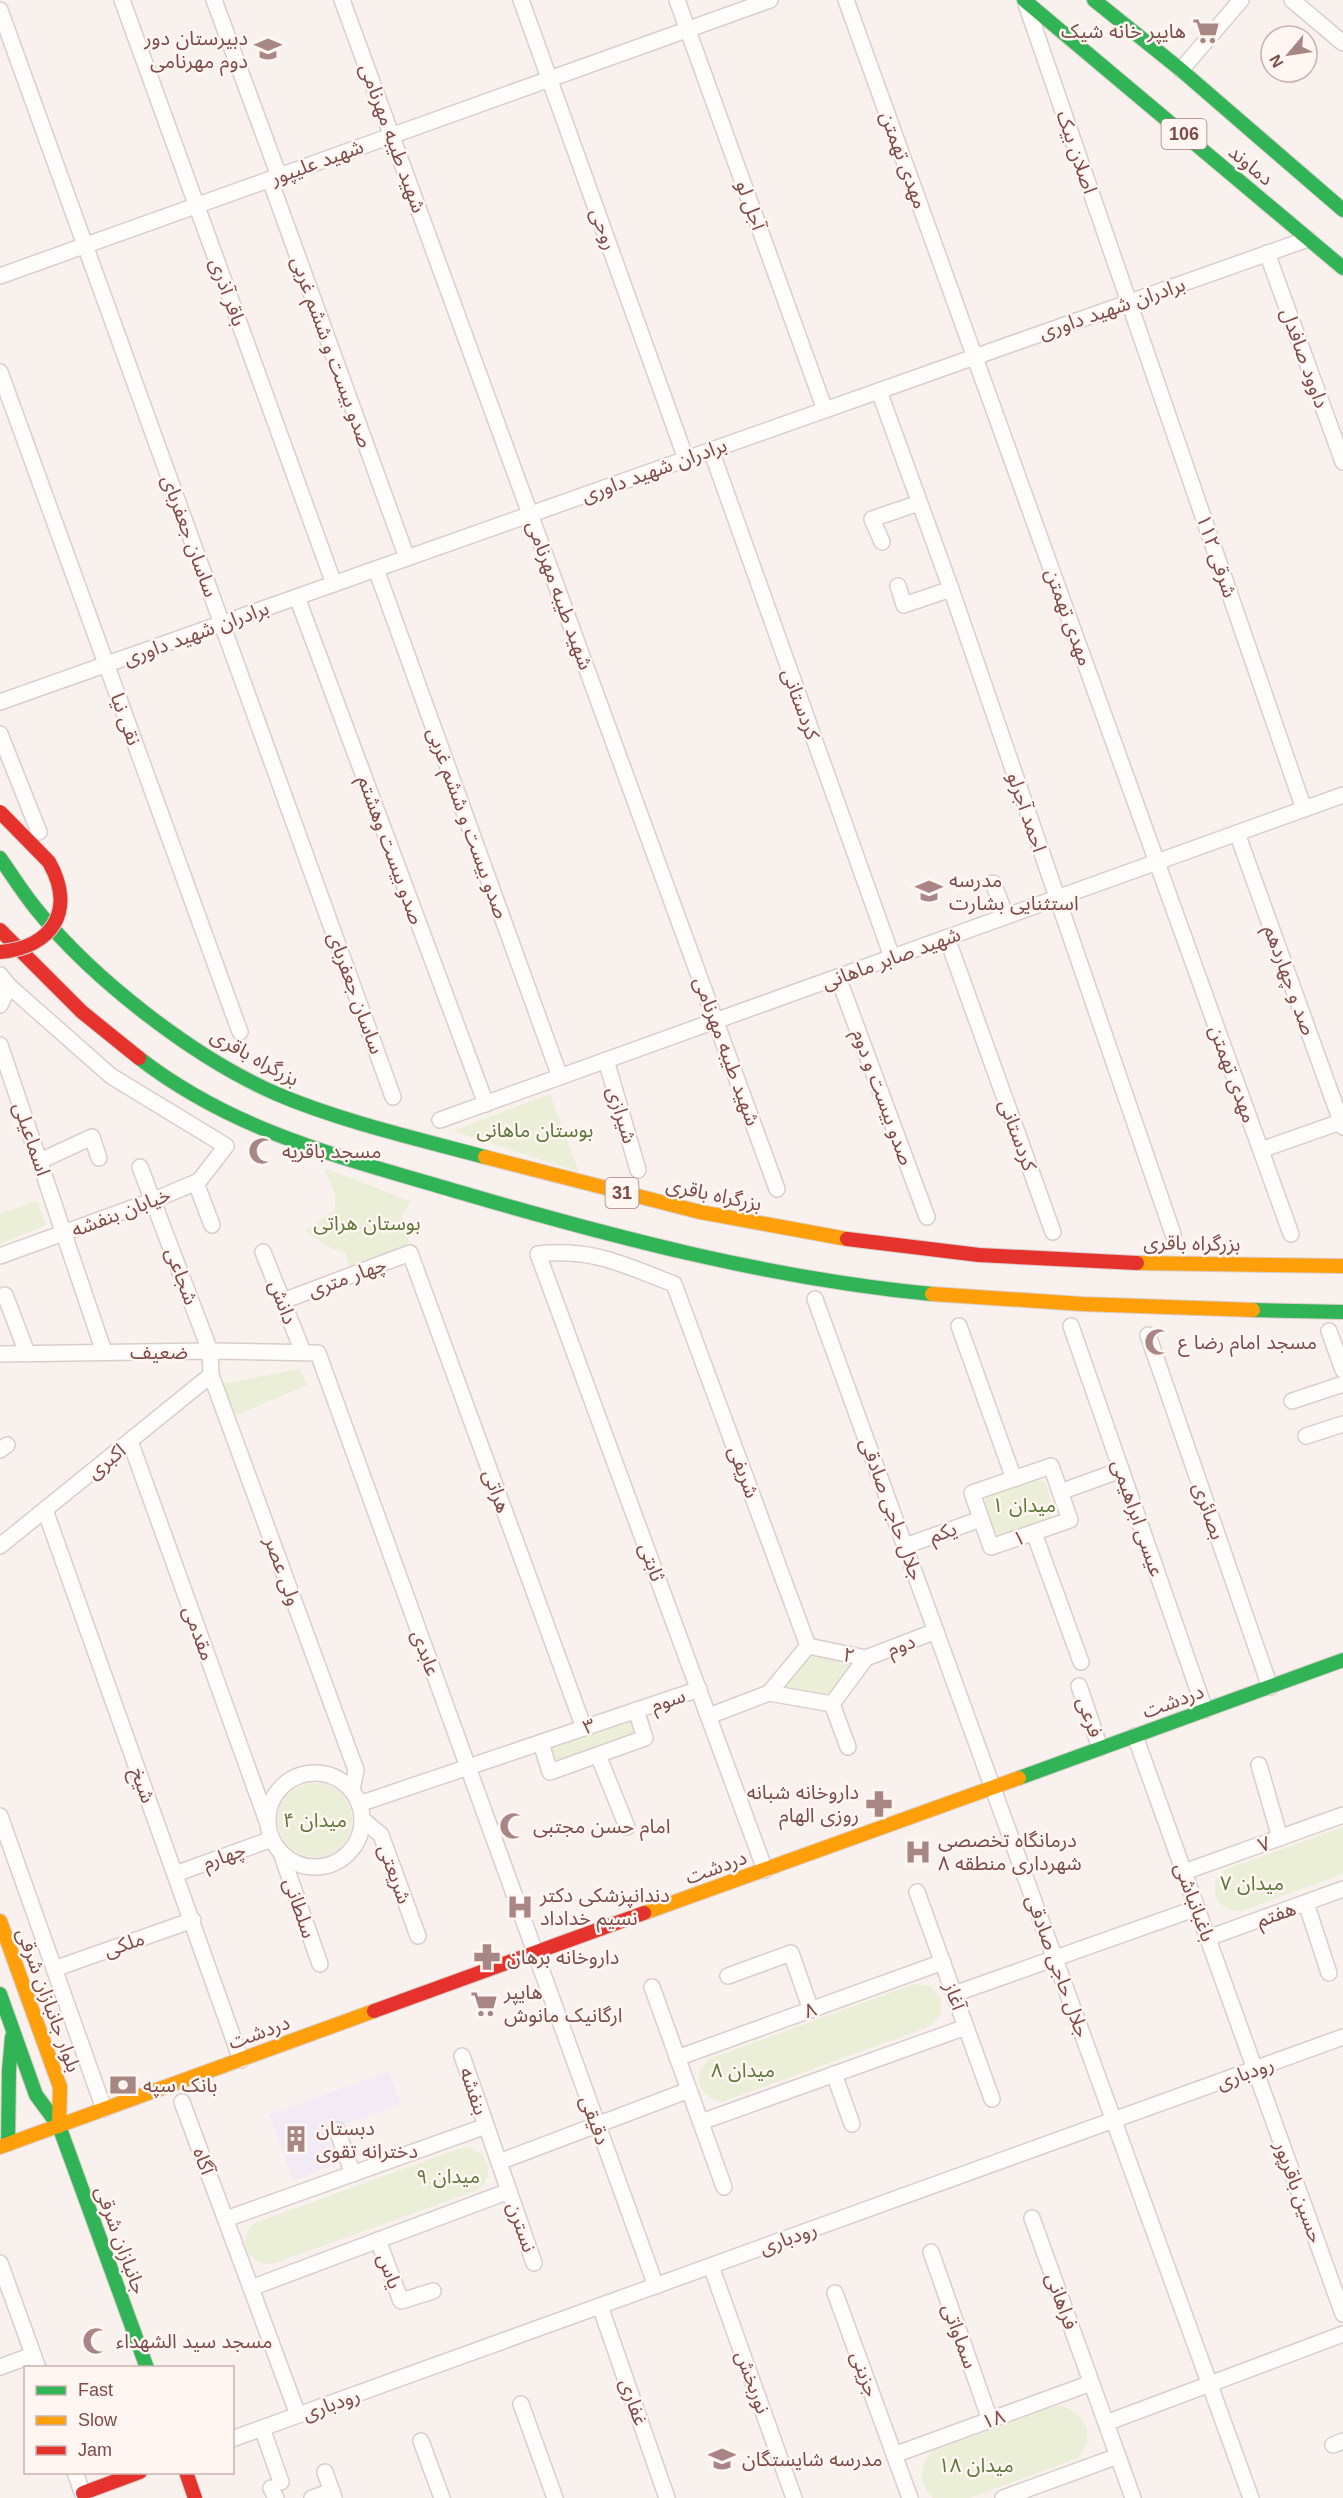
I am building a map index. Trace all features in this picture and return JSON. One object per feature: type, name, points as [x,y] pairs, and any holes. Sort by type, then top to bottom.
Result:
[{"type":"main road","name":"دماوند","points":[[1094,0],[1181,70],[1343,210]]},
{"type":"main road","name":"دماوند","points":[[1025,1],[1343,268]]},
{"type":"main road","points":[[0,812],[50,863],[56,874],[61,899],[56,919],[45,936],[26,948],[0,952]]},
{"type":"main road","name":"بزرگراه باقری","points":[[0,858],[42,916],[89,963],[139,1006],[216,1061],[264,1088],[304,1105],[513,1165],[675,1207],[816,1236],[929,1250],[1068,1260],[1343,1266]]},
{"type":"main road","name":"31","points":[[0,930],[69,1001],[143,1061],[192,1094],[242,1121],[289,1141],[501,1204],[666,1248],[810,1277],[925,1293],[1063,1304],[1343,1312]]},
{"type":"main road","name":"دردشت","points":[[4,2145],[1343,1660]]},
{"type":"main road","name":"بلوار جانبازان شرقی","points":[[0,1921],[60,2087],[59,2126]]},
{"type":"main road","points":[[0,1994],[36,2095],[59,2126]]},
{"type":"main road","points":[[4,2145],[13,2029]]},
{"type":"main road","name":"جانبازان شرقی","points":[[59,2126],[147,2366]]},
{"type":"main road","points":[[79,2496],[135,2474]]},
{"type":"main road","points":[[187,2474],[195,2498]]},
{"type":"street","name":"باقر آذری","points":[[122,0],[334,584]]},
{"type":"street","name":"صدو بیست و ششم غربی","points":[[214,0],[407,558]]},
{"type":"street","name":"شهید طیبه مهرنامی","points":[[342,0],[777,1189]]},
{"type":"street","name":"روحی","points":[[521,0],[686,459]]},
{"type":"street","name":"آجل لو","points":[[677,0],[825,410]]},
{"type":"street","name":"شهید علیپور","points":[[0,276],[770,0]]},
{"type":"street","name":"مهدی تهمتن","points":[[846,0],[1291,1234]]},
{"type":"street","points":[[1181,70],[1240,0]]},
{"type":"street","points":[[1292,0],[1343,43]]},
{"type":"street","name":"اصلان بیک","points":[[1025,1],[1129,302]]},
{"type":"street","name":"ساسان جعفربای","points":[[0,10],[393,1097]]},
{"type":"street","name":"برادران شهید داوری","points":[[0,702],[1308,239]]},
{"type":"street","name":"داوود صافدل","points":[[1267,253],[1343,462]]},
{"type":"street","name":"۱۱۲ شرقی","points":[[1129,302],[1304,809]]},
{"type":"street","name":"نقی نیا","points":[[0,372],[240,1032]]},
{"type":"street","name":"احمد آجرلو","points":[[879,391],[951,589],[1173,1234]]},
{"type":"street","name":"کردستانی","points":[[711,450],[892,957]]},
{"type":"street","points":[[882,542],[872,519],[919,502]]},
{"type":"street","name":"صدو بیست و ششم غربی","points":[[376,569],[560,1077]]},
{"type":"street","points":[[898,586],[904,605],[951,589]]},
{"type":"street","name":"صدو بیست وهشتم","points":[[297,597],[486,1104]]},
{"type":"street","points":[[0,734],[39,832]]},
{"type":"street","name":"شهید صابر ماهانی","points":[[440,1120],[1343,795]]},
{"type":"street","name":"صد و چهاردهم","points":[[1237,833],[1342,1123]]},
{"type":"street","points":[[993,883],[1006,916]]},
{"type":"street","name":"کردستانی","points":[[947,938],[1053,1232]]},
{"type":"street","name":"صدو بیست و دوم","points":[[838,977],[927,1217]]},
{"type":"street","points":[[0,1005],[5,980]]},
{"type":"street","name":"خیابان بنفشه","points":[[0,1256],[195,1183],[226,1146],[111,1076],[5,980]]},
{"type":"street","name":"اسماعیلی","points":[[0,1045],[104,1352]]},
{"type":"street","name":"شیرازی","points":[[606,1060],[638,1170]]},
{"type":"street","points":[[1261,1150],[1342,1123]]},
{"type":"street","points":[[40,1161],[92,1137],[99,1158]]},
{"type":"street","points":[[140,1167],[154,1200]]},
{"type":"street","points":[[195,1183],[212,1225]]},
{"type":"street","name":"شجاعی","points":[[154,1200],[210,1352]]},
{"type":"street","name":"ثابتی","points":[[680,1298],[674,1284],[615,1261],[595,1255],[564,1251],[538,1254],[765,1870]]},
{"type":"street","name":"دانش","points":[[263,1252],[283,1301],[310,1353]]},
{"type":"street","name":"چهار متری","points":[[283,1301],[410,1253]]},
{"type":"street","name":"هراتی","points":[[410,1253],[584,1728]]},
{"type":"street","points":[[5,1295],[27,1353]]},
{"type":"street","name":"شریفی","points":[[680,1298],[808,1646]]},
{"type":"street","name":"جلال حاجی صادقی","points":[[815,1299],[1251,2498]]},
{"type":"street","points":[[959,1326],[1014,1479]]},
{"type":"street","name":"عیسی ابراهیمی","points":[[1071,1326],[1205,1710]]},
{"type":"street","points":[[1329,1331],[1343,1370]]},
{"type":"street","name":"بصائری","points":[[1148,1335],[1270,1687]]},
{"type":"street","name":"ولی عصر","points":[[210,1352],[211,1375],[356,1770],[355,1797]]},
{"type":"street","name":"ضعیف","points":[[0,1354],[310,1353]]},
{"type":"street","name":"عابدی","points":[[310,1353],[467,1768],[534,1953]]},
{"type":"street","name":"اکبری","points":[[0,1546],[211,1375]]},
{"type":"street","points":[[1292,1401],[1343,1384]]},
{"type":"street","points":[[1306,1436],[1343,1424]]},
{"type":"street","name":"مقدمی","points":[[130,1441],[270,1832]]},
{"type":"street","name":"۱","points":[[1051,1466],[1060,1492],[1070,1520],[991,1547],[972,1493],[1051,1466]]},
{"type":"street","points":[[1060,1492],[1121,1470]]},
{"type":"street","name":"شیخ","points":[[45,1510],[241,2060]]},
{"type":"street","name":"یکم","points":[[905,1546],[981,1519]]},
{"type":"street","points":[[1034,1533],[1081,1662]]},
{"type":"street","name":"دوم","points":[[866,1658],[936,1631]]},
{"type":"street","points":[[709,1716],[769,1693],[808,1646]]},
{"type":"street","name":"۲","points":[[808,1646],[866,1658],[832,1704]]},
{"type":"street","name":"فرعی","points":[[1079,1686],[1100,1748]]},
{"type":"street","name":"سوم","points":[[636,1710],[699,1689]]},
{"type":"street","points":[[769,1693],[832,1704],[848,1747]]},
{"type":"street","points":[[541,1743],[550,1772],[645,1738],[636,1710]]},
{"type":"street","name":"۳","points":[[355,1797],[467,1768],[636,1710]]},
{"type":"street","name":"باغبانباشی","points":[[1135,1736],[1256,2069]]},
{"type":"street","points":[[598,1755],[627,1827]]},
{"type":"street","points":[[1259,1765],[1280,1838]]},
{"type":"street","points":[[270,1832],[269,1810],[275,1796],[284,1784],[297,1777],[312,1773],[327,1775],[340,1780],[355,1797],[362,1819],[360,1835],[352,1850],[340,1860],[325,1866],[309,1867],[294,1862],[281,1853]]},
{"type":"street","name":"۷","points":[[1184,1872],[1343,1815]]},
{"type":"street","points":[[0,1816],[104,2109]]},
{"type":"street","name":"شریعتی","points":[[362,1819],[381,1835],[418,1936]]},
{"type":"street","name":"چهارم","points":[[175,1874],[270,1832],[281,1853]]},
{"type":"street","name":"سلطانی","points":[[281,1853],[320,1964]]},
{"type":"street","name":"هفتم","points":[[1208,1938],[1343,1890]]},
{"type":"street","name":"آغاز","points":[[917,1892],[992,2099]]},
{"type":"street","points":[[1306,1903],[1329,1973]]},
{"type":"street","points":[[954,1994],[1197,1908]]},
{"type":"street","name":"ملکی","points":[[54,1969],[193,1920]]},
{"type":"street","name":"دقیقی","points":[[534,1953],[656,2286]]},
{"type":"street","points":[[728,1976],[791,1953],[811,2010]]},
{"type":"street","name":"۸","points":[[677,2058],[943,1962]]},
{"type":"street","points":[[652,1987],[724,2187]]},
{"type":"street","points":[[701,2122],[966,2026]]},
{"type":"street","name":"رودباری","points":[[234,2438],[1343,2037]]},
{"type":"street","name":"بنفشه","points":[[462,2056],[486,2126]]},
{"type":"street","name":"حسین باقرپور","points":[[1256,2069],[1336,2274],[1343,2314]]},
{"type":"street","points":[[834,2074],[852,2124]]},
{"type":"street","points":[[499,2162],[689,2090]]},
{"type":"street","name":"آگاه","points":[[182,2102],[226,2219]]},
{"type":"street","points":[[251,2288],[509,2191],[486,2126],[226,2219],[251,2288],[298,2415]]},
{"type":"street","points":[[337,2130],[353,2174]]},
{"type":"street","name":"نسترن","points":[[509,2191],[534,2263]]},
{"type":"street","name":"فراهانی","points":[[1032,2218],[1133,2498]]},
{"type":"street","name":"یاس","points":[[378,2240],[401,2301],[433,2291]]},
{"type":"street","name":"سماواتی","points":[[930,2252],[990,2420]]},
{"type":"street","points":[[0,2264],[7,2303],[35,2361],[0,2367]]},
{"type":"street","name":"نوربخش","points":[[711,2266],[794,2498]]},
{"type":"street","name":"جزینی","points":[[836,2293],[894,2455],[904,2496]]},
{"type":"street","name":"غفاری","points":[[600,2306],[667,2498]]},
{"type":"street","points":[[1106,2423],[1343,2334]]},
{"type":"street","name":"۱۸","points":[[894,2455],[1092,2384]]},
{"type":"street","points":[[521,2404],[555,2498]]},
{"type":"street","points":[[262,2428],[276,2489]]},
{"type":"street","points":[[421,2440],[442,2498]]},
{"type":"street","points":[[1012,2496],[1118,2457]]},
{"type":"street","points":[[312,2498],[333,2495],[325,2472]]},
{"type":"street","points":[[75,2474],[79,2496]]},
{"type":"shaded area","points":[[389,2071],[401,2104],[327,2131],[339,2163],[293,2180],[269,2115]]},
{"type":"green space","name":"بوستان ماهانی","points":[[550,1094],[579,1172],[453,1131]]},
{"type":"green space","name":"بوستان هراتی","points":[[324,1168],[411,1201],[402,1215],[409,1243],[350,1270],[345,1253],[331,1248],[305,1231],[335,1209],[335,1194]]},
{"type":"green space","points":[[37,1201],[46,1225],[0,1244],[0,1214]]},
{"type":"green space","points":[[299,1369],[308,1385],[234,1416],[222,1384]]},
{"type":"green space","name":"میدان ۱","points":[[1032,1478],[1045,1483],[1053,1506],[1049,1520],[1003,1537],[992,1531],[983,1506],[988,1495]]},
{"type":"green space","points":[[810,1652],[854,1662],[828,1696],[782,1688]]},
{"type":"green space","points":[[632,1716],[639,1735],[553,1765],[547,1746]]},
{"type":"green space","name":"میدان ۴","points":[[308,1783],[322,1783],[336,1789],[346,1799],[352,1813],[352,1827],[346,1841],[336,1851],[322,1857],[308,1857],[294,1851],[284,1841],[278,1827],[278,1813],[284,1799],[294,1789]]},
{"type":"green space","name":"میدان ۷","points":[[1343,1827],[1343,1874],[1241,1911],[1228,1909],[1217,1898],[1216,1879],[1224,1870]]},
{"type":"green space","name":"میدان ۸","points":[[914,1984],[930,1986],[941,1998],[941,2014],[931,2026],[725,2101],[712,2099],[703,2092],[699,2082],[700,2069],[709,2059]]},
{"type":"green space","name":"میدان ۹","points":[[469,2147],[483,2155],[489,2169],[484,2184],[478,2190],[272,2264],[256,2260],[247,2250],[246,2236],[255,2223]]},
{"type":"green space","name":"میدان ۱۸","points":[[1060,2406],[1077,2413],[1086,2426],[1087,2442],[1078,2458],[970,2498],[933,2498],[928,2492],[923,2479],[923,2466],[936,2449]]},
{"type":"traffic: fast","points":[[1024,0],[1343,268]]},
{"type":"traffic: fast","points":[[1094,0],[1181,70],[1343,210]]},
{"type":"traffic: fast","points":[[0,858],[37,910],[87,963],[147,1015],[213,1060],[245,1079],[301,1104],[379,1129],[485,1157]]},
{"type":"traffic: fast","points":[[139,1058],[176,1084],[214,1106],[293,1140],[375,1167],[575,1225],[693,1254],[812,1278],[932,1294]]},
{"type":"traffic: fast","points":[[1253,1310],[1343,1312]]},
{"type":"traffic: fast","points":[[1019,1778],[1343,1660]]},
{"type":"traffic: fast","points":[[0,1994],[36,2095],[59,2126],[146,2366]]},
{"type":"traffic: fast","points":[[8,2144],[12,2037]]},
{"type":"traffic: slow","points":[[485,1157],[700,1212],[847,1239]]},
{"type":"traffic: slow","points":[[1137,1263],[1343,1266]]},
{"type":"traffic: slow","points":[[932,1294],[1082,1304],[1253,1310]]},
{"type":"traffic: slow","points":[[644,1913],[1019,1778]]},
{"type":"traffic: slow","points":[[0,1921],[60,2087],[59,2126]]},
{"type":"traffic: slow","points":[[0,2147],[374,2011]]},
{"type":"traffic: jam","points":[[0,812],[49,862],[57,879],[60,896],[59,910],[46,934],[34,943],[0,952]]},
{"type":"traffic: jam","points":[[0,930],[82,1012],[139,1058]]},
{"type":"traffic: jam","points":[[847,1239],[979,1255],[1137,1263]]},
{"type":"traffic: jam","points":[[374,2011],[644,1913]]},
{"type":"traffic: jam","points":[[83,2493],[135,2474]]},
{"type":"traffic: jam","points":[[187,2474],[195,2498]]},
{"type":"place","name":"هایپر خانه شیک","points":[[1206,31]]},
{"type":"place","name":"دبیرستان دور دوم مهرنامی","points":[[268,49]]},
{"type":"place","name":"مدرسه استثنایی بشارت","points":[[929,891]]},
{"type":"place","name":"مسجد باقریه","points":[[262,1151]]},
{"type":"place","name":"مسجد امام رضا ع","points":[[1158,1342]]},
{"type":"place","name":"داروخانه شبانه روزی الهام","points":[[879,1804]]},
{"type":"place","name":"امام حسن مجتبی","points":[[513,1826]]},
{"type":"place","name":"درمانگاه تخصصی شهرداری منطقه ۸","points":[[918,1852]]},
{"type":"place","name":"دندانپزشکی دکتر نسیم خداداد","points":[[520,1907]]},
{"type":"place","name":"داروخانه برهان","points":[[487,1957]]},
{"type":"place","name":"هایپر ارگانیک مانوش","points":[[484,2004]]},
{"type":"place","name":"بانک سپه","points":[[123,2085]]},
{"type":"place","name":"دبستان دخترانه تقوی","points":[[296,2139]]},
{"type":"place","name":"مسجد سید الشهداء","points":[[96,2341]]},
{"type":"place","name":"مدرسه شایستگان","points":[[722,2459]]}]
